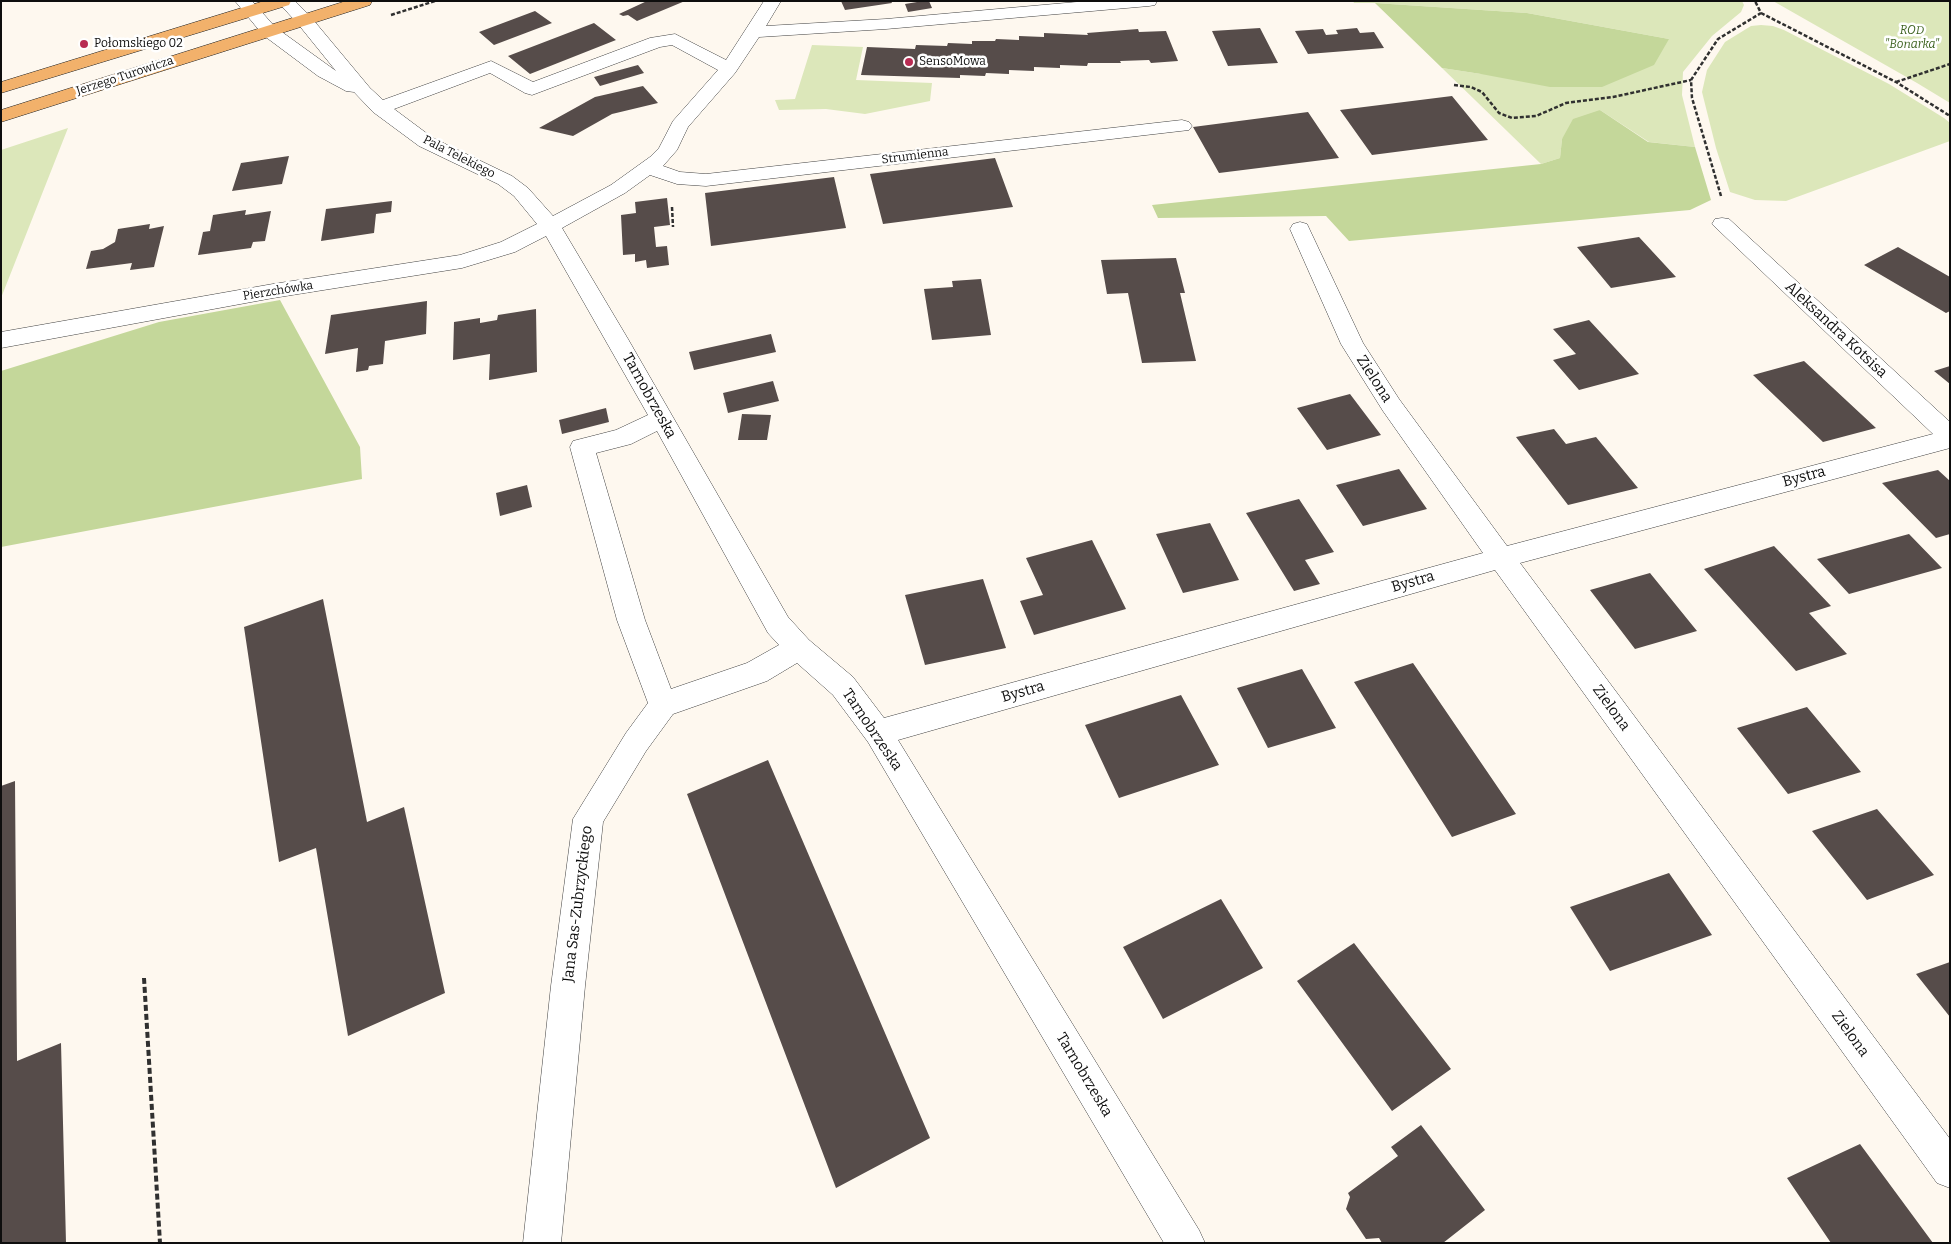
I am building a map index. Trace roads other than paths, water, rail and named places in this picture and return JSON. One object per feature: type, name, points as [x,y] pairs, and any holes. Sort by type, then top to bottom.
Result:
[{"type":"main road","name":"Jerzego Turowicza","points":[[1,88],[246,6],[284,1]]},
{"type":"main road","name":"Jerzego Turowicza","points":[[1,116],[364,1]]},
{"type":"street","name":"Pala Telekiego","points":[[284,1],[304,20],[363,92],[380,108],[426,142],[505,180],[520,192],[550,226]]},
{"type":"street","points":[[550,226],[590,205],[650,168],[667,150],[680,125],[729,69],[755,32],[773,1]]},
{"type":"street","points":[[755,32],[886,24],[1149,1]]},
{"type":"street","name":"Pala Telekiego","points":[[246,6],[270,31],[324,72],[363,92]]},
{"type":"street","points":[[380,108],[491,66],[532,89],[656,42],[675,38],[729,69]]},
{"type":"street","name":"Strumienna","points":[[650,168],[677,178],[706,180],[1182,126]]},
{"type":"street","name":"Aleksandra Kotsisa","points":[[1722,224],[1950,438]]},
{"type":"street","name":"Pierzchówka","points":[[1,340],[273,291],[462,261],[508,247],[550,226]]},
{"type":"street","name":"Tarnobrzeska","points":[[550,226],[662,418],[778,625],[799,648],[843,686],[878,733],[1186,1243]]},
{"type":"street","name":"Zielona","points":[[1300,229],[1352,344],[1391,405],[1500,558],[1950,1170]]},
{"type":"street","points":[[662,418],[622,438],[582,447],[631,620],[663,705],[757,672],[799,648]]},
{"type":"street","name":"Bystra","points":[[878,733],[1500,558],[1950,438]]},
{"type":"street","name":"Jana Sas-Zubrzyckiego","points":[[542,1243],[568,986],[588,819],[636,742],[663,705]]},
{"type":"place","name":"Połomskiego 02","points":[[84,44]]},
{"type":"place","name":"SensoMowa","points":[[909,62]]},
{"type":"park label","name":"ROD \"Bonarka\"","points":[[1912,38]]}]
